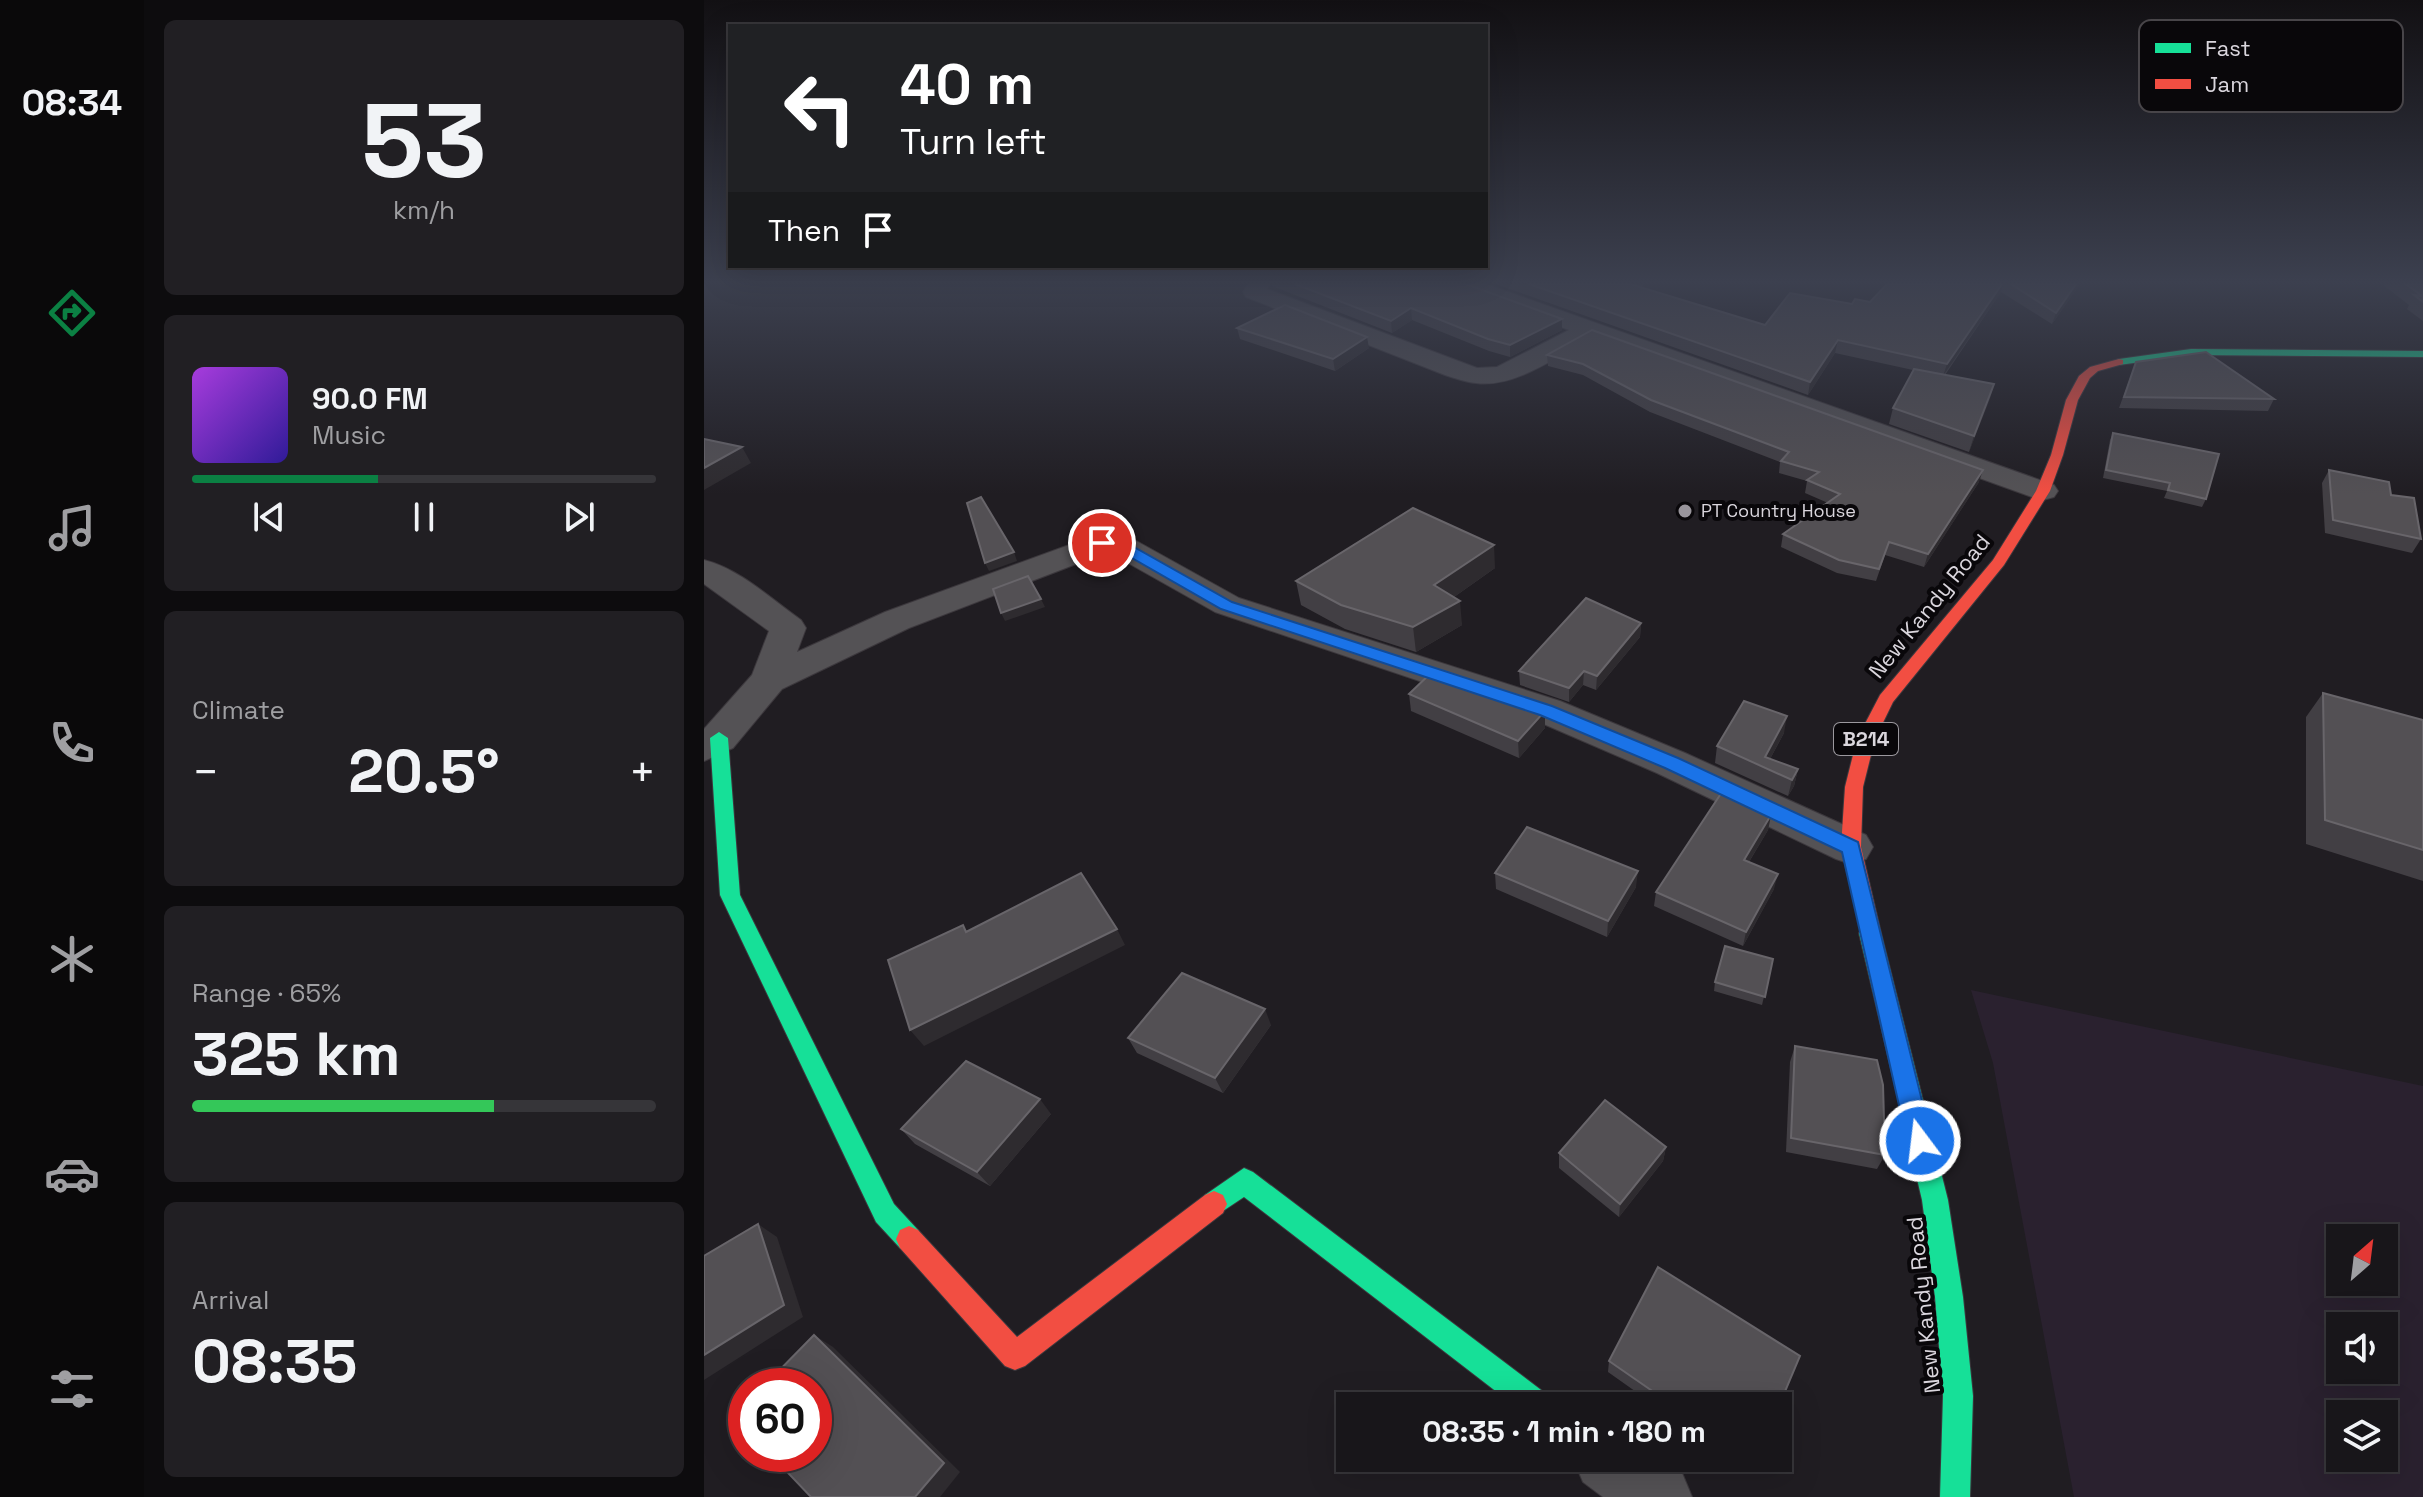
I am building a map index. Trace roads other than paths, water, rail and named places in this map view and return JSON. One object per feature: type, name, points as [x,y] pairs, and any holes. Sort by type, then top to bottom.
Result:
[{"type":"main road","name":"New Kandy Road","points":[[1955,1497],[1958,1396],[1949,1297],[1935,1200],[1904,1082],[1851,847],[1854,787],[1866,739],[1886,699],[1999,562],[2043,491],[2057,455],[2072,400],[2085,376],[2094,369],[2112,363],[2178,354]]},
{"type":"main road","points":[[711,742],[730,895],[885,1213],[1015,1356],[1244,1181],[1521,1392]]},
{"type":"street","points":[[1413,354],[1477,376],[1503,374],[1541,354]]},
{"type":"street","points":[[1659,354],[2043,491]]},
{"type":"street","points":[[711,742],[769,680],[897,620],[1102,543],[1120,545],[1227,605],[1546,710],[1671,763],[1851,847]]},
{"type":"street","points":[[704,570],[736,589],[788,628],[769,680]]},
{"type":"street","points":[[1625,1472],[1658,1497]]},
{"type":"place","name":"PT Country House","points":[[1685,511]]}]
